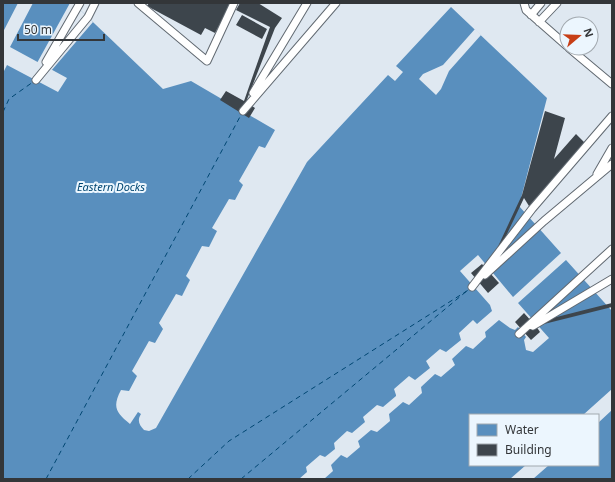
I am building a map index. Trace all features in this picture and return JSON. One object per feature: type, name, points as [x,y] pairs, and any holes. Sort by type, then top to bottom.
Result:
[{"type":"lane","points":[[80,3],[36,80],[88,16],[95,3]]},
{"type":"lane","points":[[138,3],[207,61],[234,3]]},
{"type":"lane","points":[[307,3],[243,110],[336,3]]},
{"type":"lane","points":[[524,3],[526,10],[559,39]]},
{"type":"lane","points":[[531,15],[541,3]]},
{"type":"lane","points":[[539,22],[557,3]]},
{"type":"lane","points":[[579,56],[612,84]]},
{"type":"lane","points":[[612,117],[532,209],[472,287],[612,164]]},
{"type":"lane","points":[[593,180],[612,148]]},
{"type":"lane","points":[[612,249],[519,334],[612,279]]},
{"type":"water","points":[[3,3],[18,3],[3,32]]},
{"type":"water","name":"Eastern Docks","points":[[33,3],[73,3],[163,89],[191,81],[275,130],[265,148],[259,146],[239,181],[243,185],[235,200],[229,199],[212,228],[217,231],[209,247],[202,246],[186,276],[190,280],[182,296],[176,294],[159,323],[163,329],[155,343],[149,341],[132,371],[137,376],[129,391],[121,390],[118,396],[116,405],[117,409],[121,416],[130,424],[138,412],[141,414],[139,422],[144,430],[149,431],[156,428],[307,162],[388,75],[395,81],[403,72],[396,66],[451,7],[547,98],[519,206],[561,253],[513,297],[478,255],[460,271],[490,305],[492,311],[477,324],[473,320],[459,333],[461,340],[446,352],[440,349],[426,361],[430,368],[415,380],[409,376],[394,389],[396,396],[383,407],[377,405],[363,417],[365,422],[352,433],[347,431],[334,443],[335,449],[325,457],[320,455],[306,467],[307,472],[299,479],[3,479],[3,73],[7,65],[58,92],[67,78],[10,47]]},
{"type":"water","points":[[566,260],[612,311],[612,389],[584,414],[469,414],[469,466],[525,466],[510,479],[324,479],[333,471],[331,465],[341,455],[347,458],[360,447],[358,441],[371,430],[377,432],[390,421],[389,414],[403,402],[409,405],[422,393],[421,387],[435,374],[441,377],[455,365],[452,359],[466,346],[473,349],[486,337],[485,332],[499,320],[515,330],[518,327],[526,337],[524,340],[526,350],[533,352],[549,338],[518,303]]},
{"type":"water","points":[[612,410],[612,479],[533,479],[548,466],[599,466],[599,422]]},
{"type":"pier","points":[[70,3],[73,3],[93,22],[51,71],[37,63]]},
{"type":"pier","points":[[475,29],[481,35],[449,71],[441,89],[436,95],[419,79],[423,74],[443,65]]},
{"type":"building","points":[[149,3],[231,3],[215,33],[205,28],[201,35],[147,6]]},
{"type":"building","points":[[240,3],[258,3],[282,18],[275,28],[246,102],[255,108],[249,118],[220,100],[226,91],[244,101],[270,27],[236,10]]},
{"type":"building","points":[[242,15],[267,29],[262,39],[236,25]]},
{"type":"building","points":[[545,111],[565,118],[554,159],[576,134],[585,143],[529,206],[524,198],[489,272],[499,283],[488,293],[471,273],[482,264],[487,270],[522,195]]},
{"type":"building","points":[[612,303],[612,307],[536,326],[540,332],[531,340],[515,322],[524,313],[533,323]]},
{"type":"ferry route","points":[[3,112],[9,99],[33,82]]},
{"type":"ferry route","points":[[46,479],[242,113]]},
{"type":"ferry route","points":[[188,479],[229,441],[470,289]]},
{"type":"ferry route","points":[[241,479],[468,290]]}]
